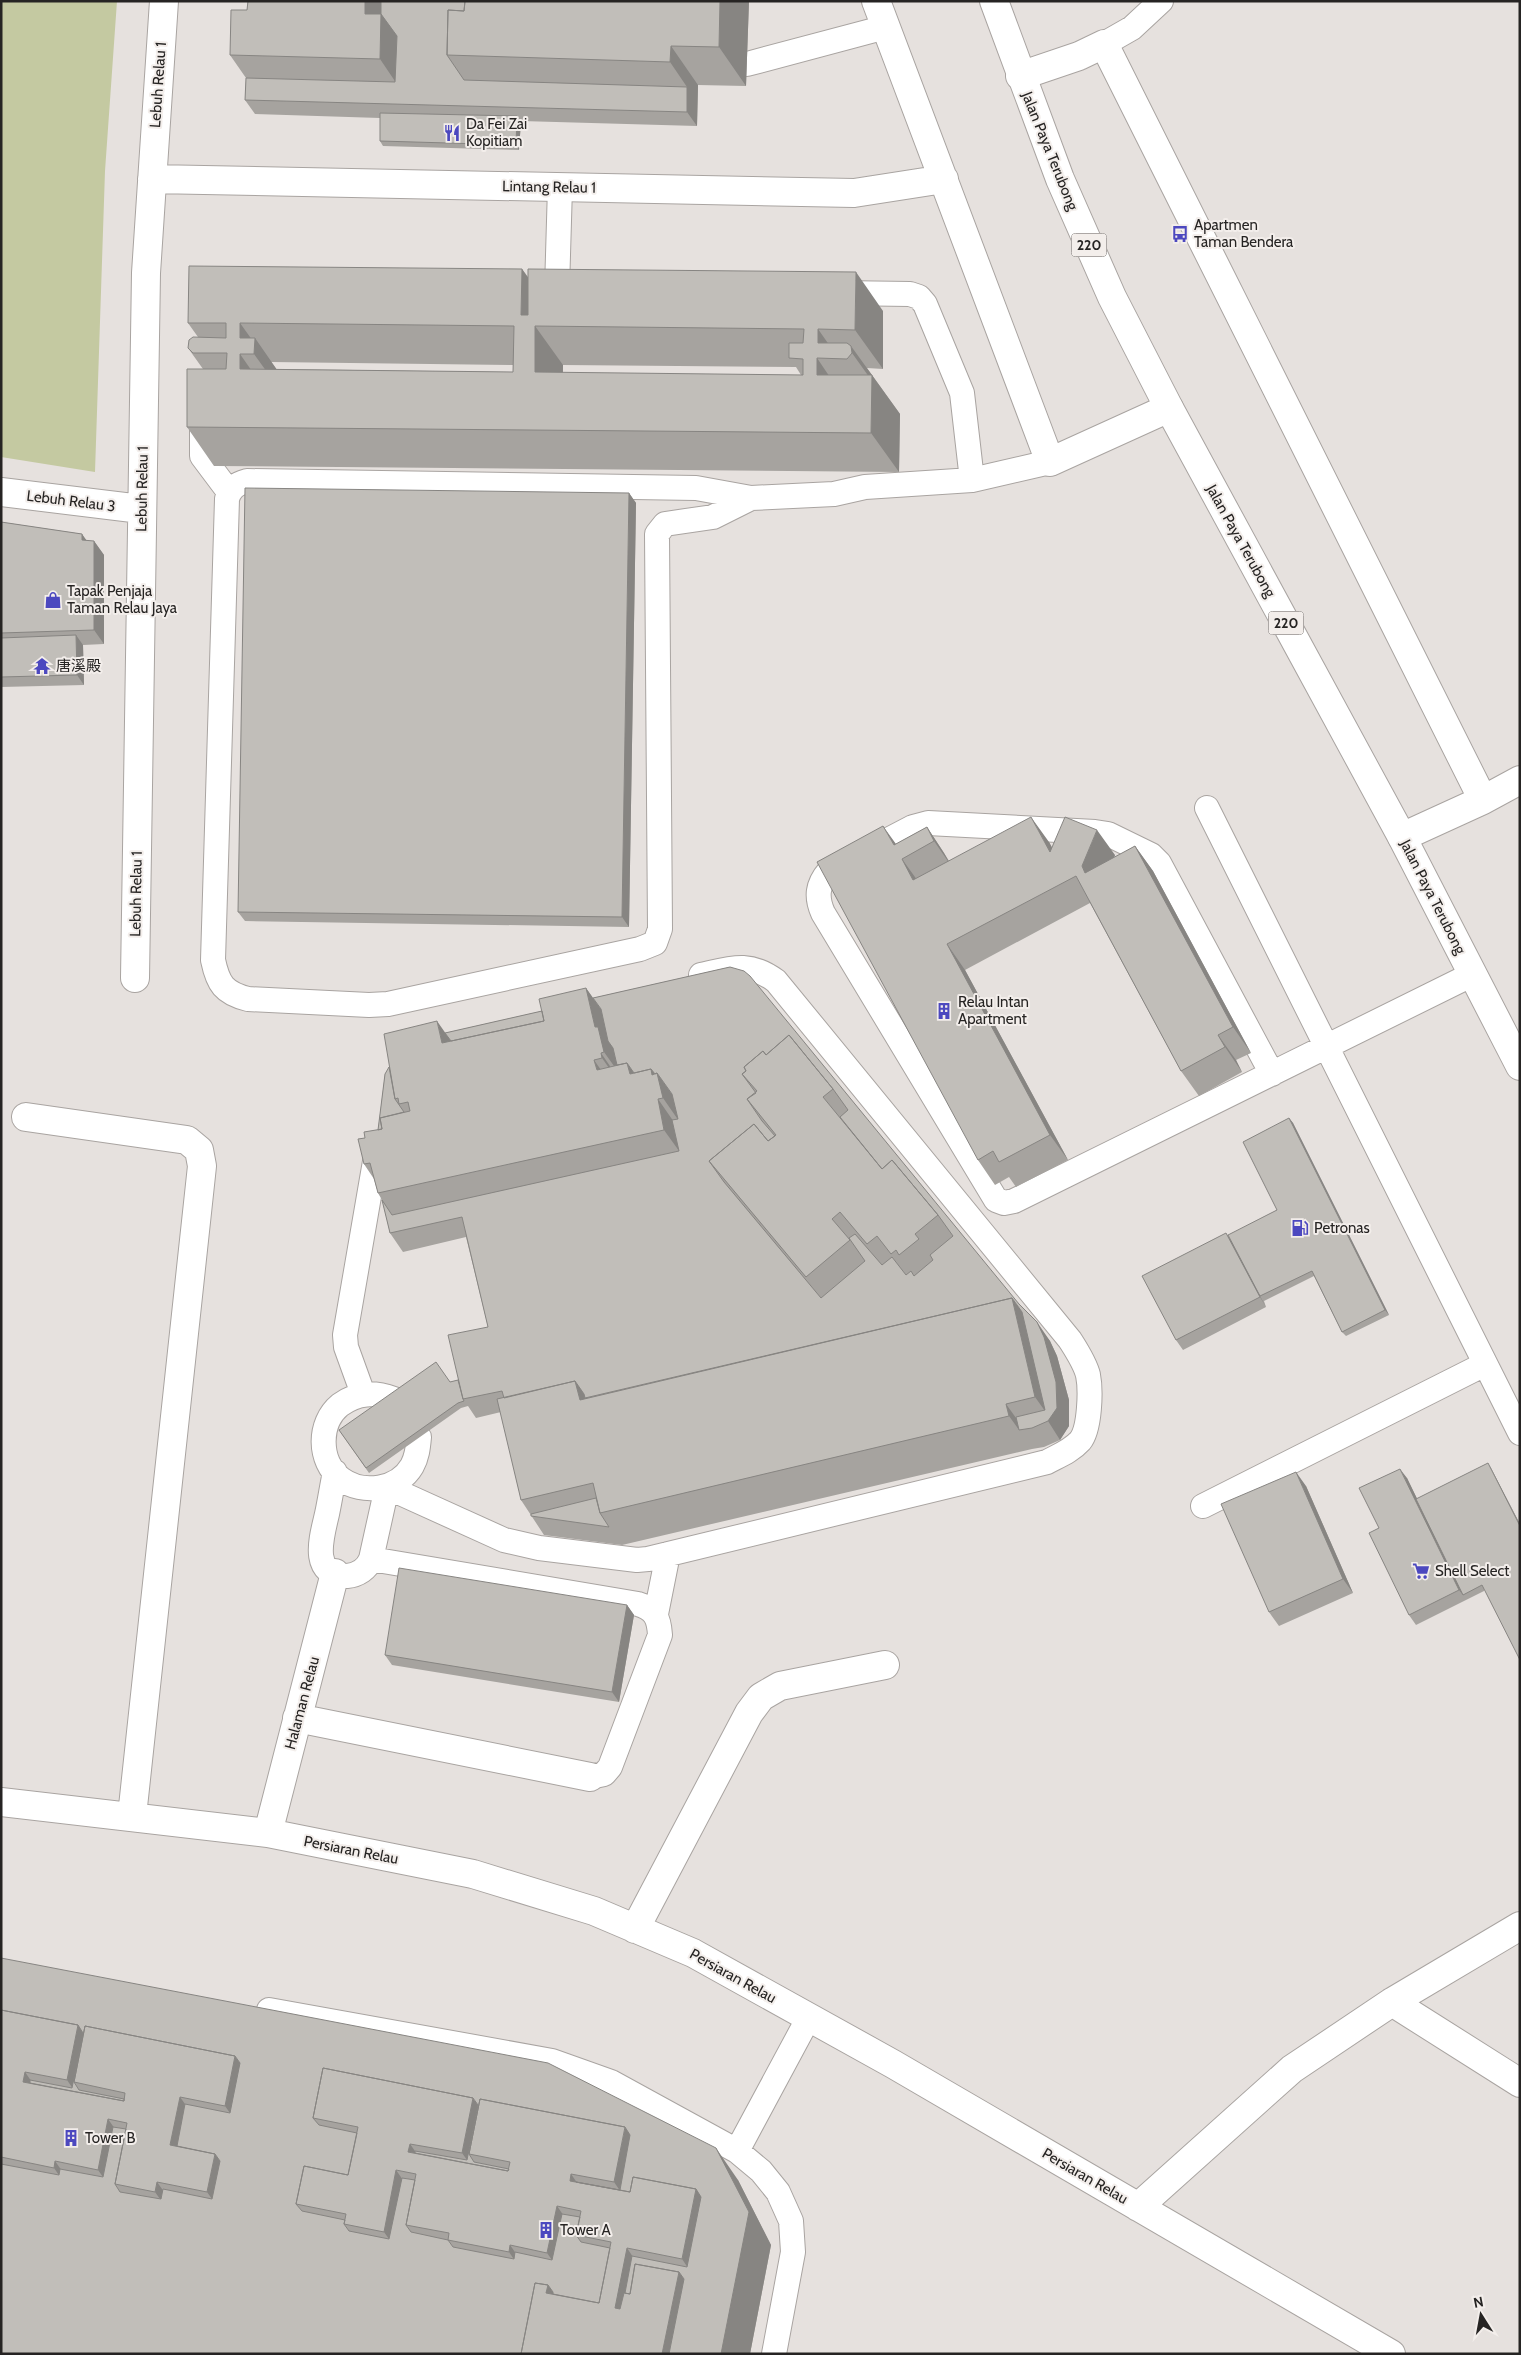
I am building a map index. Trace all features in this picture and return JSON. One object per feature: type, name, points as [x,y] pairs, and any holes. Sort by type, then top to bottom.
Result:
[{"type":"street","name":"Lebuh Relau 1","points":[[135,978],[146,273],[164,1]]},
{"type":"street","points":[[876,1],[1050,462],[1169,408]]},
{"type":"street","name":"Jalan Paya Terubong","points":[[994,1],[1020,76],[1060,179],[1112,296],[1169,408],[1402,837],[1520,1066]]},
{"type":"street","points":[[1020,76],[1079,56],[1104,44],[1483,800]]},
{"type":"street","name":"Lintang Relau 1","points":[[152,179],[854,193],[944,179]]},
{"type":"street","name":"Lebuh Relau 3","points":[[1,492],[141,509]]},
{"type":"street","points":[[1402,837],[1483,800],[1520,780]]},
{"type":"street","points":[[26,1117],[186,1140],[199,1150],[202,1166],[132,1816]]},
{"type":"street","name":"Halaman Relau","points":[[268,1833],[335,1573]]},
{"type":"street","points":[[635,1929],[749,1713],[761,1697],[780,1686],[885,1665]]},
{"type":"street","points":[[297,1718],[590,1777]]},
{"type":"street","name":"Persiaran Relau","points":[[1,1802],[268,1833],[473,1874],[594,1911],[694,1953],[1391,2354]]},
{"type":"street","points":[[1138,2207],[1292,2069],[1392,2002],[1520,1926]]},
{"type":"street","points":[[1392,2002],[1520,2083]]},
{"type":"lane","points":[[1104,44],[1132,28],[1161,1]]},
{"type":"lane","points":[[747,64],[886,27]]},
{"type":"lane","points":[[557,289],[560,187]]},
{"type":"lane","points":[[822,293],[910,294],[919,297],[925,304],[962,393],[972,480]]},
{"type":"lane","points":[[202,395],[202,456],[229,492]]},
{"type":"lane","points":[[751,498],[713,517],[665,524],[657,534],[660,929],[655,942],[640,950],[388,1004],[369,1006],[248,999],[234,996],[223,986],[216,975],[213,960],[227,499],[229,492],[234,486],[247,481],[696,488],[751,498],[834,494],[864,487],[972,480],[1050,462]]},
{"type":"lane","points":[[1207,808],[1520,1434]]},
{"type":"lane","points":[[1272,1074],[1159,863],[1151,856],[1108,834],[928,823],[913,827],[829,871],[822,879],[818,890],[818,902],[823,913],[996,1200],[1004,1203],[1014,1202],[1326,1048],[1473,974]]},
{"type":"lane","points":[[386,1487],[504,1540],[539,1548],[624,1560],[648,1560],[1047,1462],[1064,1454],[1081,1440],[1088,1420],[1088,1376],[1080,1356],[1070,1340],[776,982],[763,971],[748,967],[730,968],[682,979]]},
{"type":"lane","points":[[363,1394],[346,1347],[345,1335],[382,1120]]},
{"type":"lane","points":[[1203,1506],[1485,1364]]},
{"type":"lane","points":[[394,1399],[379,1394],[363,1394],[348,1399],[336,1409],[327,1422],[323,1437],[325,1453],[335,1472],[341,1479],[356,1486],[371,1489],[386,1487],[401,1479],[411,1468],[418,1453],[419,1437]]},
{"type":"lane","points":[[335,1472],[319,1550],[323,1563],[335,1573],[343,1576],[359,1573],[371,1559],[386,1487]]},
{"type":"lane","points":[[590,1777],[604,1774],[610,1767],[660,1635],[656,1614],[668,1554]]},
{"type":"lane","points":[[371,1559],[638,1604],[648,1607],[656,1614]]},
{"type":"lane","points":[[247,2006],[552,2061],[611,2082],[737,2151],[761,2170],[778,2192],[791,2220],[793,2252],[774,2354]]},
{"type":"lane","points":[[737,2151],[809,2018]]},
{"type":"green space","points":[[1,1],[117,1],[105,171],[95,472],[1,457]]},
{"type":"building","points":[[248,1],[365,1],[365,14],[381,14],[380,59],[230,55],[231,10],[247,10]]},
{"type":"building","points":[[381,1],[465,1],[464,11],[448,10],[447,55],[464,80],[687,87],[687,112],[245,100],[246,78],[395,82],[397,36],[381,14]]},
{"type":"building","points":[[465,1],[720,1],[719,47],[671,46],[670,62],[447,55],[448,10],[464,11]]},
{"type":"building","name":"Da Fei Zai Kopitiam","points":[[380,113],[517,116],[516,145],[380,141]]},
{"type":"building","points":[[189,266],[522,269],[521,315],[528,315],[528,269],[856,272],[855,330],[818,329],[818,343],[847,343],[851,346],[852,353],[847,359],[817,358],[817,375],[872,375],[871,433],[187,427],[187,369],[226,369],[227,353],[193,353],[188,348],[189,340],[193,337],[226,338],[226,323],[188,323]],"holes":[[[240,323],[514,326],[513,372],[240,369],[240,354],[254,354],[255,338],[240,338]],[[535,326],[804,329],[803,343],[789,343],[789,358],[803,359],[803,375],[535,372]]]},
{"type":"building","points":[[245,488],[629,493],[622,917],[238,912]]},
{"type":"building","name":"Tapak Penjaja Taman Relau Jaya","points":[[1,522],[82,534],[82,540],[94,541],[94,630],[1,633]]},
{"type":"building","name":"唐溪殿","points":[[76,635],[77,675],[1,677],[1,638]]},
{"type":"building","name":"Relau Intan Apartment","points":[[1031,817],[1050,852],[1065,817],[1097,830],[1082,866],[1085,873],[1135,846],[1233,1027],[1218,1035],[1225,1047],[1181,1071],[1076,876],[947,944],[1050,1135],[999,1162],[993,1151],[978,1160],[817,862],[883,826],[894,845],[927,827],[934,841],[902,859],[913,880]]},
{"type":"building","points":[[730,967],[744,971],[750,976],[1019,1304],[1037,1322],[1044,1337],[1056,1382],[1057,1408],[1048,1421],[1032,1428],[1019,1430],[1016,1417],[1045,1410],[1022,1312],[1012,1298],[585,1398],[575,1381],[504,1398],[502,1391],[463,1399],[448,1335],[488,1327],[462,1217],[390,1233],[382,1200],[392,1215],[679,1151],[672,1120],[678,1119],[672,1094],[657,1073],[655,1074],[651,1069],[634,1073],[627,1063],[617,1065],[613,1048],[608,1041],[601,1009],[593,998]],"holes":[[[789,1035],[848,1110],[840,1117],[882,1169],[892,1160],[953,1236],[930,1255],[933,1260],[914,1276],[911,1271],[906,1275],[892,1257],[882,1265],[855,1234],[849,1238],[865,1261],[821,1298],[724,1182],[709,1161],[754,1124],[768,1141],[775,1136],[747,1099],[756,1093],[742,1074],[746,1071],[744,1067],[763,1051],[766,1055]]]},
{"type":"building","points":[[586,988],[595,1027],[598,1027],[604,1052],[601,1053],[602,1058],[594,1060],[597,1070],[627,1063],[630,1074],[651,1069],[652,1075],[657,1073],[663,1098],[658,1099],[664,1130],[378,1193],[370,1163],[364,1164],[358,1139],[365,1138],[364,1132],[382,1129],[380,1118],[410,1111],[408,1102],[399,1104],[398,1098],[395,1099],[384,1034],[437,1021],[442,1043],[544,1021],[539,999]]},
{"type":"building","points":[[542,1011],[544,1021],[451,1041],[445,1033]]},
{"type":"building","points":[[789,1035],[833,1089],[823,1097],[882,1169],[892,1160],[938,1215],[915,1234],[919,1239],[899,1255],[896,1250],[891,1254],[877,1236],[867,1244],[840,1212],[832,1219],[850,1240],[806,1277],[709,1161],[754,1124],[768,1141],[776,1135],[747,1099],[757,1091],[742,1074],[746,1071],[744,1067],[763,1051],[766,1055]]},
{"type":"building","points":[[389,1067],[395,1099],[404,1112],[380,1118],[382,1129],[378,1130],[385,1074]]},
{"type":"building","name":"Petronas","points":[[1289,1118],[1385,1310],[1342,1332],[1312,1271],[1260,1296],[1228,1235],[1277,1210],[1243,1142]]},
{"type":"building","points":[[1226,1233],[1260,1297],[1176,1340],[1142,1276]]},
{"type":"building","points":[[1012,1298],[1035,1397],[1006,1404],[1009,1416],[600,1513],[593,1483],[521,1500],[497,1399],[575,1381],[580,1400]]},
{"type":"building","points":[[436,1362],[450,1382],[458,1380],[464,1401],[458,1403],[366,1468],[339,1430]]},
{"type":"building","points":[[1488,1463],[1520,1526],[1520,1660],[1482,1585],[1463,1595],[1416,1499]]},
{"type":"building","name":"Shell Select","points":[[1400,1469],[1459,1590],[1409,1615],[1369,1533],[1379,1528],[1359,1488]]},
{"type":"building","points":[[1296,1472],[1343,1579],[1269,1612],[1221,1504]]},
{"type":"building","points":[[596,1498],[600,1513],[609,1527],[531,1516],[531,1514]]},
{"type":"building","points":[[399,1568],[627,1605],[612,1692],[385,1655]]},
{"type":"building","points":[[1,1958],[548,2063],[716,2148],[749,2212],[721,2354],[669,2354],[684,2279],[679,2272],[635,2264],[630,2294],[625,2293],[632,2256],[687,2267],[701,2197],[696,2189],[633,2177],[630,2192],[576,2182],[620,2190],[630,2135],[625,2127],[480,2099],[469,2154],[474,2162],[509,2169],[508,2171],[415,2153],[415,2151],[467,2160],[478,2105],[473,2098],[323,2068],[313,2118],[319,2125],[357,2133],[348,2175],[304,2166],[296,2204],[302,2211],[345,2220],[344,2224],[349,2231],[389,2239],[402,2178],[415,2180],[406,2225],[411,2232],[448,2240],[453,2247],[514,2259],[515,2252],[552,2260],[562,2214],[580,2217],[576,2235],[581,2242],[610,2248],[599,2303],[553,2294],[548,2285],[535,2283],[521,2354],[1,2354],[1,2164],[59,2175],[60,2169],[103,2177],[113,2127],[126,2129],[115,2184],[120,2192],[161,2199],[163,2189],[212,2199],[220,2161],[215,2154],[177,2146],[185,2104],[230,2113],[240,2063],[235,2056],[85,2026],[74,2082],[79,2090],[124,2099],[124,2101],[30,2083],[30,2080],[72,2088],[83,2033],[78,2025],[1,2010]]},
{"type":"building","points":[[1,2010],[78,2025],[67,2080],[25,2072],[23,2082],[124,2101],[125,2093],[74,2082],[85,2026],[235,2056],[225,2106],[180,2097],[170,2145],[215,2154],[207,2192],[157,2182],[155,2192],[115,2184],[127,2123],[108,2119],[98,2170],[55,2161],[54,2168],[1,2157]]},
{"type":"building","points":[[323,2068],[473,2098],[462,2153],[410,2144],[408,2152],[508,2171],[510,2162],[469,2154],[480,2099],[625,2127],[614,2182],[571,2174],[570,2181],[630,2192],[633,2177],[696,2189],[682,2259],[627,2248],[615,2308],[620,2309],[624,2293],[630,2294],[635,2264],[679,2272],[662,2354],[521,2354],[535,2283],[548,2285],[546,2293],[599,2303],[611,2242],[576,2235],[581,2211],[557,2206],[547,2253],[510,2245],[509,2252],[448,2240],[449,2233],[406,2225],[416,2174],[396,2170],[384,2232],[344,2224],[346,2214],[296,2204],[304,2166],[348,2175],[358,2127],[313,2118]]},
{"type":"place","name":"Da Fei Zai Kopitiam","points":[[452,133]]},
{"type":"place","name":"Apartmen Taman Bendera","points":[[1180,234]]},
{"type":"place","name":"Tapak Penjaja Taman Relau Jaya","points":[[53,600]]},
{"type":"place","name":"唐溪殿","points":[[42,666]]},
{"type":"place","name":"Relau Intan Apartment","points":[[944,1011]]},
{"type":"place","name":"Petronas","points":[[1300,1228]]},
{"type":"place","name":"Shell Select","points":[[1421,1571]]},
{"type":"place","name":"Tower B","points":[[71,2138]]},
{"type":"place","name":"Tower A","points":[[546,2230]]}]
